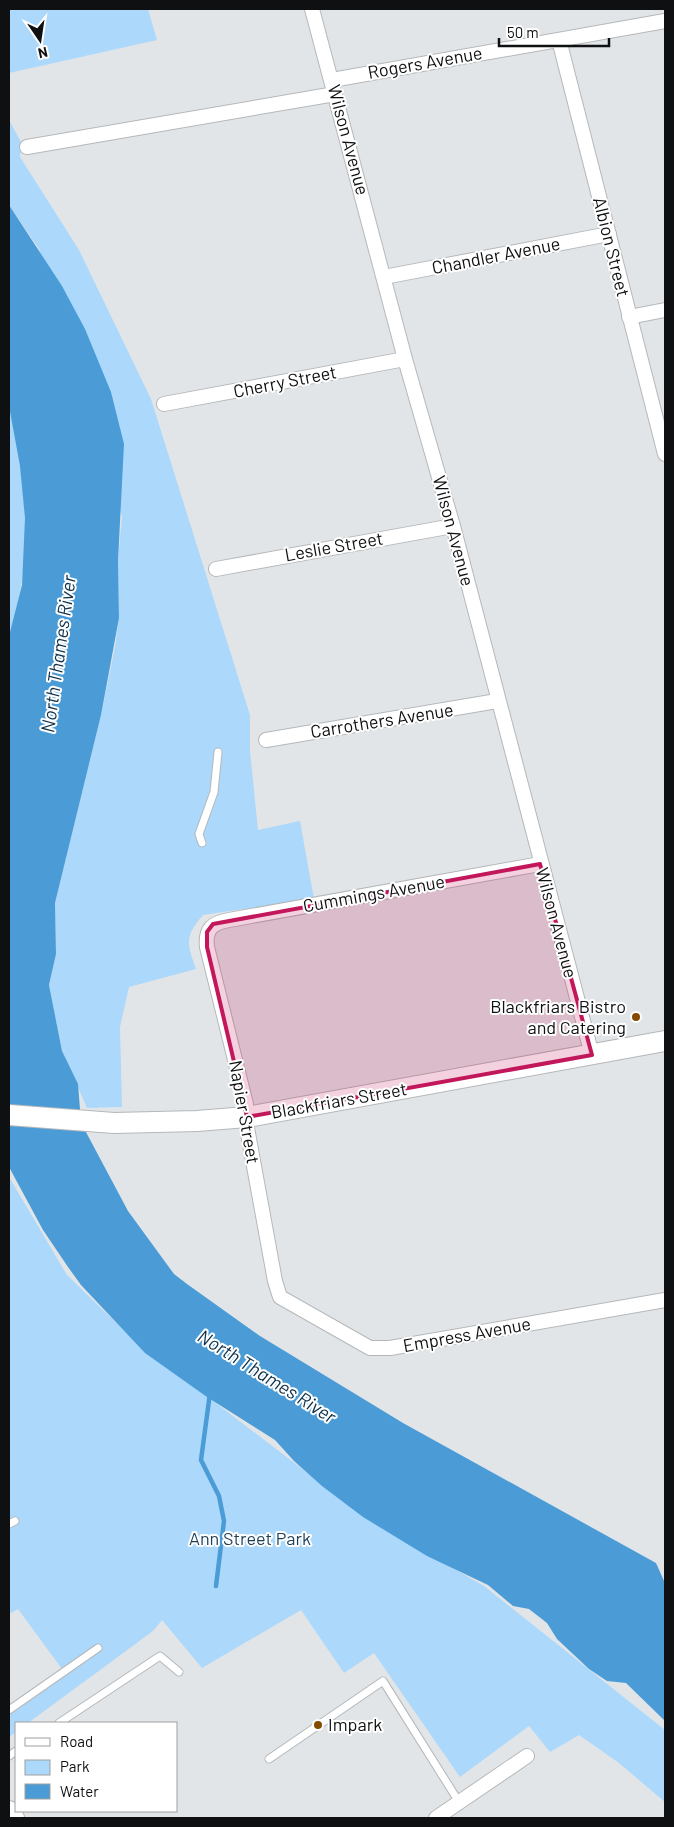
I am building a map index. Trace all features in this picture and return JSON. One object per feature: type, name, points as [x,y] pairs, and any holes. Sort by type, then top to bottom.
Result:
[{"type":"street","name":"Wilson Avenue","points":[[312,9],[405,359],[452,526],[592,1055]]},
{"type":"street","name":"Rogers Avenue","points":[[332,80],[665,21]]},
{"type":"street","name":"Albion Street","points":[[559,40],[665,454]]},
{"type":"street","points":[[27,147],[335,94]]},
{"type":"street","name":"Chandler Avenue","points":[[384,277],[609,234]]},
{"type":"street","points":[[629,317],[665,310]]},
{"type":"street","name":"Cherry Street","points":[[164,404],[405,359]]},
{"type":"street","name":"Leslie Street","points":[[216,569],[452,526]]},
{"type":"street","name":"Carrothers Avenue","points":[[266,740],[497,701]]},
{"type":"street","name":"Cummings Avenue","points":[[210,928],[218,922],[540,864]]},
{"type":"street","name":"Napier Street","points":[[210,928],[206,938],[207,947],[246,1104],[275,1281],[280,1297]]},
{"type":"street","name":"Blackfriars Street","points":[[9,1115],[95,1121],[156,1122],[247,1117],[665,1041]]},
{"type":"street","name":"Empress Avenue","points":[[280,1297],[370,1348],[390,1348],[665,1300]]},
{"type":"street","points":[[436,1818],[527,1756]]},
{"type":"street","points":[[9,1811],[14,1818]]},
{"type":"lane","points":[[202,842],[199,834],[214,792],[218,752]]},
{"type":"lane","points":[[9,1710],[98,1648]]},
{"type":"lane","points":[[61,1722],[160,1656],[179,1672]]},
{"type":"lane","points":[[269,1759],[383,1681],[459,1802]]},
{"type":"highlighted area","points":[[540,864],[592,1055],[247,1117],[207,947],[207,932],[213,924]]},
{"type":"green space","points":[[9,9],[148,9],[157,40],[9,73]]},
{"type":"green space","points":[[9,120],[22,144],[20,157],[79,250],[151,399],[250,715],[250,751],[258,830],[300,821],[314,899],[203,915],[193,929],[189,940],[196,969],[129,987],[120,1027],[122,1107],[87,1108],[62,1051],[49,985],[56,954],[55,903],[101,715],[115,647],[119,618],[118,561],[122,516],[39,249],[9,205]]},
{"type":"green space","points":[[9,406],[21,463],[26,522],[22,580],[9,636]]},
{"type":"green space","name":"Ann Street Park","points":[[9,1177],[67,1275],[135,1341],[344,1501],[382,1527],[484,1586],[665,1730],[665,1802],[619,1763],[579,1735],[550,1752],[529,1726],[460,1777],[374,1653],[344,1673],[301,1610],[202,1668],[162,1620],[153,1631],[29,1722],[15,1722],[15,1733],[9,1737],[9,1709],[62,1669],[18,1609],[9,1614]]},
{"type":"water","name":"North Thames River","points":[[9,205],[62,286],[85,329],[111,392],[124,444],[118,561],[119,618],[101,715],[55,903],[56,954],[49,985],[62,1051],[78,1084],[81,1122],[128,1211],[174,1274],[187,1284],[260,1336],[403,1423],[656,1563],[665,1583],[665,1721],[626,1683],[607,1681],[589,1669],[557,1639],[547,1623],[529,1609],[513,1606],[488,1585],[427,1556],[363,1517],[322,1486],[294,1461],[275,1440],[207,1397],[145,1353],[81,1285],[43,1230],[9,1167],[9,636],[22,585],[25,518],[20,466],[9,406]]},
{"type":"waterway","points":[[210,1393],[201,1460],[219,1496],[224,1521],[216,1586]]},
{"type":"place","name":"Blackfriars Bistro and Catering","points":[[636,1017]]},
{"type":"place","name":"Impark","points":[[318,1725]]}]
